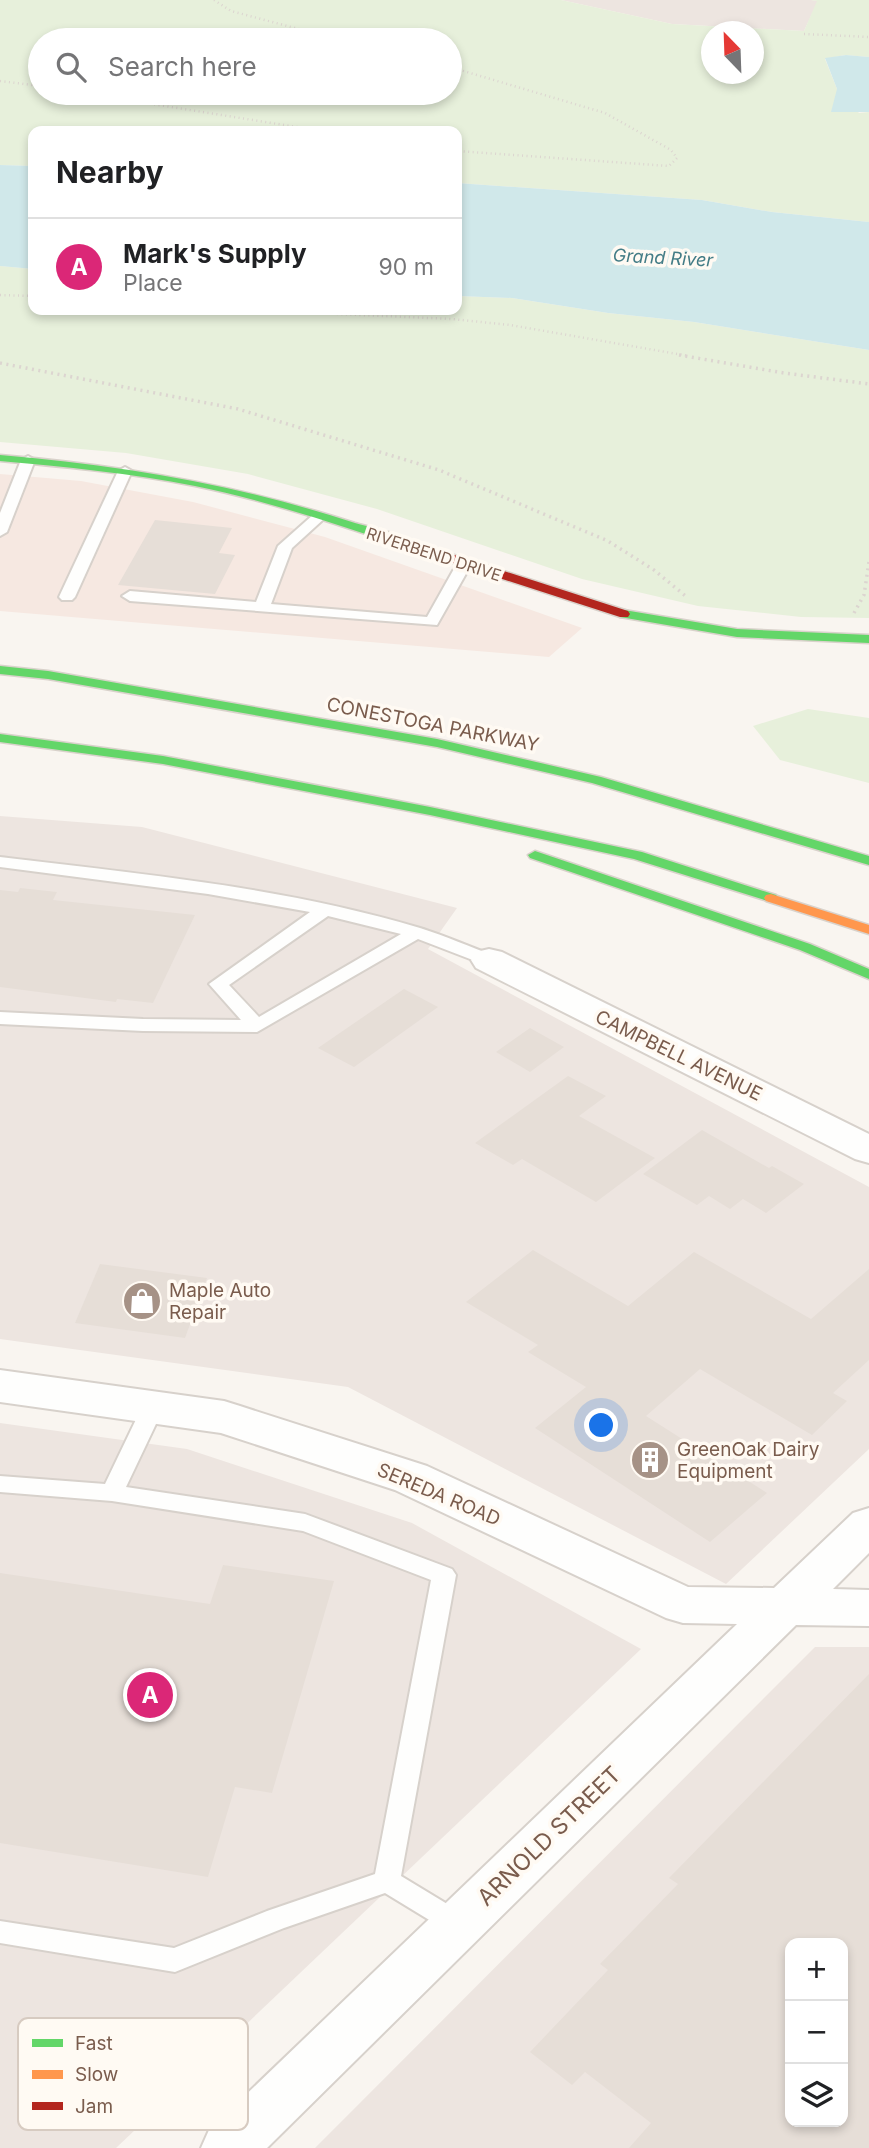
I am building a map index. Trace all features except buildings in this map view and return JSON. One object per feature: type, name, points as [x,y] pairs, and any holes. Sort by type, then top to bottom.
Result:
[{"type":"main road","name":"RIVERBEND DRIVE","points":[[0,458],[125,471],[204,485],[318,517],[558,595],[657,622],[735,634],[820,640],[869,639]]},
{"type":"main road","name":"CONESTOGA PARKWAY","points":[[0,670],[48,675],[437,743],[596,780],[869,862]]},
{"type":"main road","points":[[0,738],[163,760],[430,811],[637,855],[869,930]]},
{"type":"main road","points":[[430,811],[518,848],[805,947],[869,974]]},
{"type":"street","name":"CAMPBELL AVENUE","points":[[489,960],[869,1150]]},
{"type":"street","name":"SEREDA ROAD","points":[[0,1386],[225,1417],[411,1478],[683,1605],[869,1608]]},
{"type":"street","name":"ARNOLD STREET","points":[[248,2129],[869,1525]]},
{"type":"street","name":"ARNOLD STREET","points":[[229,2148],[247,2130]]},
{"type":"lane","points":[[0,532],[28,460]]},
{"type":"lane","points":[[67,597],[125,471]]},
{"type":"lane","points":[[0,486],[17,487]]},
{"type":"lane","points":[[262,607],[285,546],[318,517]]},
{"type":"lane","points":[[130,596],[432,622],[464,563]]},
{"type":"lane","points":[[0,862],[212,888],[326,910],[416,933],[489,960]]},
{"type":"lane","points":[[257,1027],[218,984],[326,910]]},
{"type":"lane","points":[[0,1018],[257,1027],[416,933]]},
{"type":"lane","points":[[112,1493],[153,1407]]},
{"type":"lane","points":[[0,1484],[112,1493],[305,1523],[444,1575],[387,1881]]},
{"type":"lane","points":[[387,1881],[458,1924]]},
{"type":"lane","points":[[0,1932],[175,1960],[276,1919],[387,1881]]},
{"type":"path","points":[[214,0],[230,11],[294,28]]},
{"type":"path","points":[[804,34],[869,37]]},
{"type":"path","points":[[462,71],[606,113],[671,150],[677,158],[670,166],[462,151]]},
{"type":"path","points":[[0,81],[28,84]]},
{"type":"path","points":[[158,105],[291,126]]},
{"type":"path","points":[[0,295],[28,296]]},
{"type":"path","points":[[361,315],[452,319],[510,325],[784,373],[869,384]]},
{"type":"path","points":[[0,363],[238,409],[439,470],[608,541],[654,570],[689,599]]},
{"type":"path","points":[[853,614],[862,605],[869,562]]},
{"type":"shaded area","points":[[561,0],[818,1],[804,31],[764,29],[764,21],[701,21],[701,26],[672,24]]},
{"type":"shaded area","points":[[0,474],[81,481],[193,502],[325,537],[582,628],[549,657],[0,611]]},
{"type":"shaded area","points":[[0,816],[142,827],[457,908],[428,949],[869,1187],[869,1449],[726,1584],[348,1387],[0,1339]]},
{"type":"shaded area","points":[[0,1423],[187,1449],[412,1523],[641,1649],[248,2023],[248,2018],[18,2018],[18,2130],[135,2130],[116,2148],[0,2148]]},
{"type":"shaded area","points":[[815,1647],[869,1647],[869,2148],[315,2148]]},
{"type":"green space","points":[[0,0],[561,0],[672,24],[701,26],[701,84],[764,84],[764,29],[804,31],[817,1],[811,0],[869,0],[869,57],[845,55],[825,59],[837,89],[859,113],[869,112],[869,222],[772,212],[702,200],[462,183],[462,126],[28,126],[28,166],[0,165]]},
{"type":"green space","points":[[0,266],[28,269],[28,315],[462,315],[462,296],[512,298],[608,313],[694,322],[869,350],[869,618],[801,617],[698,606],[582,579],[377,509],[248,474],[126,453],[0,442]]},
{"type":"green space","points":[[808,709],[869,718],[869,783],[780,760],[753,726]]},
{"type":"water","points":[[846,55],[869,57],[869,112],[831,112],[837,89],[825,58]]},
{"type":"water","points":[[0,165],[28,166],[28,269],[0,266]]},
{"type":"water","name":"Grand River","points":[[462,183],[702,200],[772,212],[869,222],[869,350],[694,322],[608,313],[512,298],[462,296]]},
{"type":"traffic: fast","points":[[0,458],[112,469],[196,483],[295,508],[414,546]]},
{"type":"traffic: fast","points":[[624,614],[737,633],[869,639]]},
{"type":"traffic: fast","points":[[0,670],[48,675],[437,743],[596,780],[869,861]]},
{"type":"traffic: fast","points":[[0,738],[163,760],[430,811],[637,855],[771,898]]},
{"type":"traffic: fast","points":[[535,855],[805,947],[869,974]]},
{"type":"traffic: slow","points":[[771,898],[869,930]]},
{"type":"traffic: jam","points":[[414,546],[624,614]]},
{"type":"place","name":"Maple Auto Repair","points":[[142,1301]]},
{"type":"place","name":"GreenOak Dairy Equipment","points":[[650,1460]]},
{"type":"place","name":"Mark's Supply","points":[[150,1695]]}]
